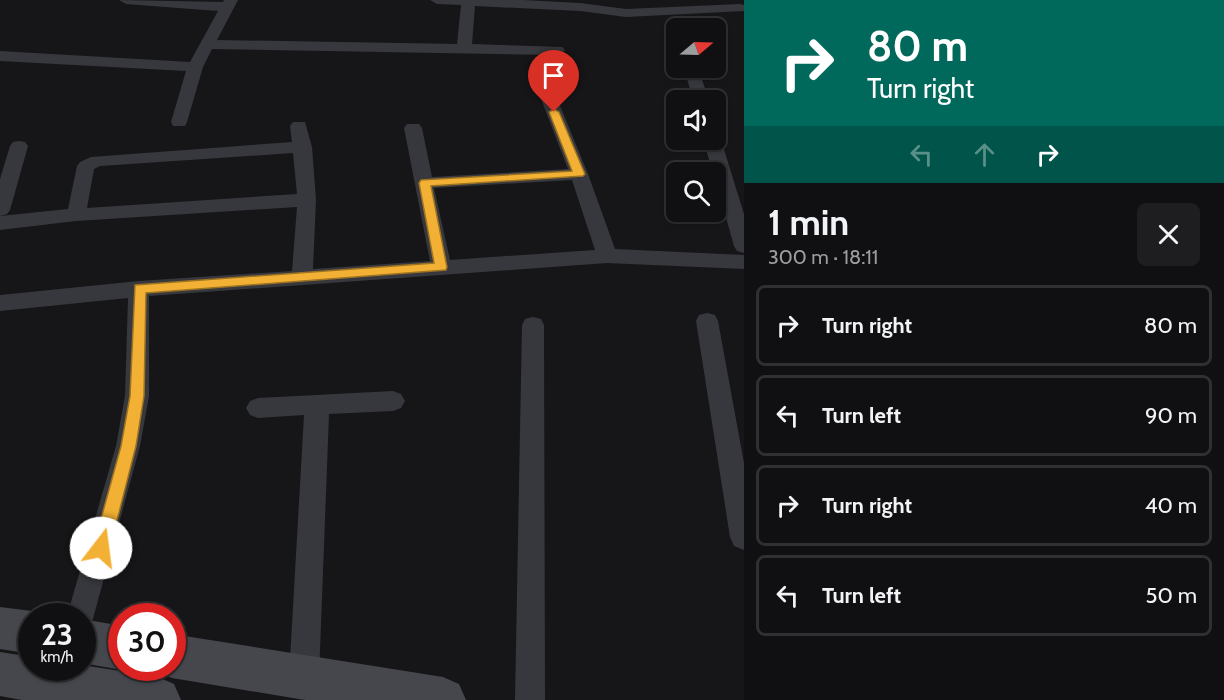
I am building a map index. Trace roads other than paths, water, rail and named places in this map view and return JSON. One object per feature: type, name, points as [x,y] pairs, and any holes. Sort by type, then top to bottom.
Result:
[{"type":"main road","points":[[186,658],[443,700]]},
{"type":"main road","points":[[0,674],[158,700]]},
{"type":"street","points":[[126,0],[229,3],[195,67],[179,122]]},
{"type":"street","points":[[437,0],[493,1],[580,7],[626,13],[740,8]]},
{"type":"street","points":[[464,49],[468,1]]},
{"type":"street","points":[[207,44],[557,50]]},
{"type":"street","points":[[0,56],[195,67]]},
{"type":"street","points":[[546,91],[579,174],[607,256]]},
{"type":"street","points":[[299,126],[307,200],[302,278]]},
{"type":"street","points":[[413,128],[441,267]]},
{"type":"street","points":[[0,210],[19,146]]},
{"type":"street","points":[[76,215],[86,166],[97,161],[303,147]]},
{"type":"street","points":[[715,150],[744,246]]},
{"type":"street","points":[[425,183],[579,174]]},
{"type":"street","points":[[0,223],[76,215],[307,200]]},
{"type":"street","points":[[0,302],[139,289],[607,256],[744,262]]},
{"type":"street","points":[[85,603],[122,469],[134,416],[137,396],[139,289]]},
{"type":"street","points":[[706,321],[744,537]]},
{"type":"street","points":[[530,700],[533,325]]},
{"type":"street","points":[[258,408],[393,401]]},
{"type":"street","points":[[304,677],[317,405]]}]
